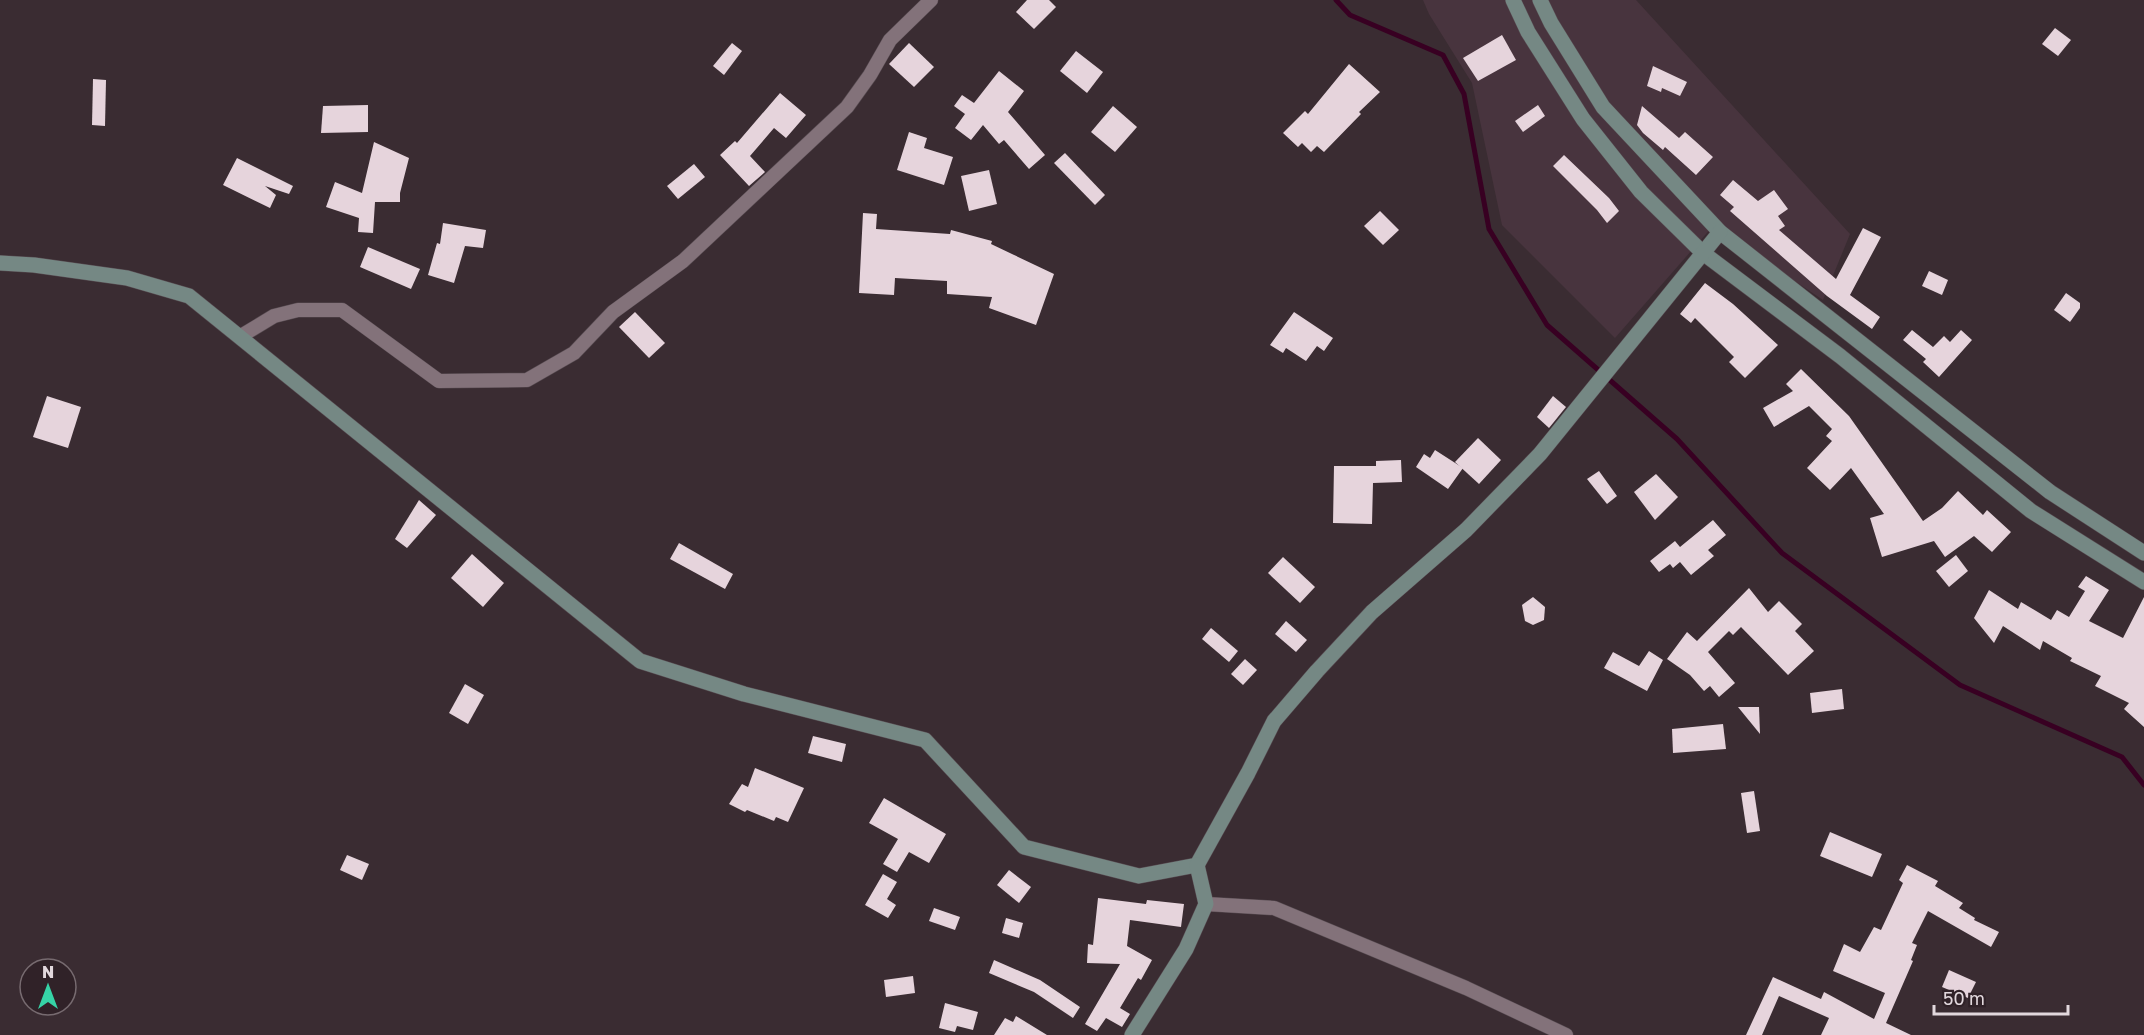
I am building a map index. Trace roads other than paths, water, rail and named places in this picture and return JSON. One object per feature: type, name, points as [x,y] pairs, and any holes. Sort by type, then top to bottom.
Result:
[{"type":"street","points":[[241,336],[274,316],[298,310],[342,310],[439,381],[527,380],[574,353],[613,312],[683,261],[709,237],[847,107],[870,75],[890,40],[931,0]]},
{"type":"street","points":[[1512,0],[1528,32],[1583,119],[1641,192],[1703,253],[1840,356],[2031,511],[2144,582]]},
{"type":"street","points":[[1540,0],[1551,23],[1603,107],[1720,232],[2049,492],[2144,553]]},
{"type":"street","points":[[1132,1035],[1186,949],[1206,904],[1197,864],[1274,721],[1372,612],[1466,530],[1540,454],[1720,232]]},
{"type":"street","points":[[0,262],[127,278],[189,296],[640,661],[744,694],[925,740],[1024,847],[1139,876],[1197,864]]},
{"type":"street","points":[[1206,904],[1274,908],[1466,988],[1566,1035]]},
{"type":"waterway","points":[[1336,0],[1350,15],[1443,55],[1464,94],[1489,229],[1547,325],[1677,439],[1782,553],[1960,685],[2122,757],[2144,785]]}]
